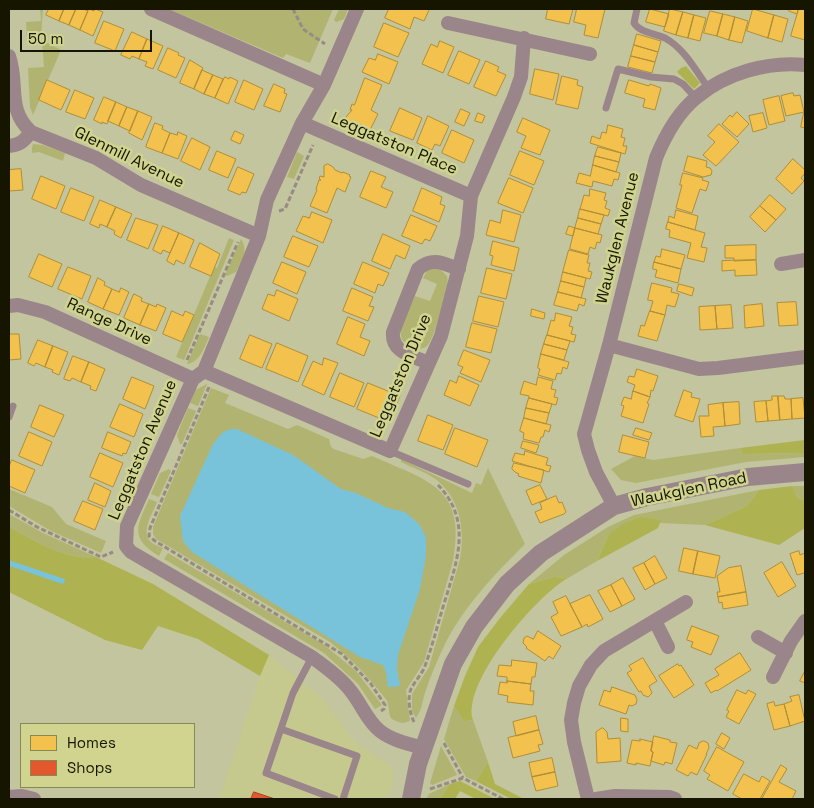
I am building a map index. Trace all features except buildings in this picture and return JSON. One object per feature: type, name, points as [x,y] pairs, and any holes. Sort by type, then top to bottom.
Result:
[{"type":"street","points":[[151,9],[324,85]]},
{"type":"street","name":"Leggatston Avenue","points":[[357,9],[324,85],[302,123],[268,200],[259,236],[198,375],[127,526],[126,546],[131,552],[312,657],[336,675],[350,690],[379,731],[397,741],[426,741]]},
{"type":"street","points":[[448,23],[524,38],[590,54]]},
{"type":"street","name":"Leggatston Drive","points":[[198,375],[390,451],[441,336],[467,236],[471,196],[514,97],[520,78],[524,38]]},
{"type":"street","points":[[9,56],[18,116],[23,125],[31,132],[18,145],[9,146]]},
{"type":"street","name":"Waukglen Avenue","points":[[614,506],[596,472],[584,434],[609,345],[656,158],[663,141],[696,98],[709,89],[742,73],[771,65],[805,65]]},
{"type":"street","name":"Leggatston Place","points":[[302,123],[471,196]]},
{"type":"street","name":"Glenmill Avenue","points":[[31,132],[96,158],[141,184],[259,236]]},
{"type":"street","points":[[781,264],[805,260]]},
{"type":"street","points":[[429,363],[395,347],[392,340],[393,332],[418,269],[426,262],[434,261],[459,269]]},
{"type":"street","name":"Range Drive","points":[[9,306],[45,312],[198,375]]},
{"type":"street","points":[[609,345],[699,369],[805,357]]},
{"type":"street","name":"Waukglen Road","points":[[411,797],[418,764],[453,664],[474,627],[507,584],[541,553],[614,506],[728,480],[805,472]]},
{"type":"street","points":[[588,799],[574,742],[571,720],[579,686],[592,665],[604,651],[686,602]]},
{"type":"street","points":[[654,620],[668,647]]},
{"type":"street","points":[[774,677],[786,652],[805,621]]},
{"type":"street","points":[[758,637],[786,652]]},
{"type":"street","points":[[9,798],[22,796],[34,799]]},
{"type":"street","points":[[596,799],[615,796],[669,797],[675,799]]},
{"type":"lane","points":[[637,9],[634,23],[637,28],[664,38],[682,52],[709,89]]},
{"type":"lane","points":[[606,108],[618,69],[651,77],[674,79],[683,84],[696,98]]},
{"type":"lane","points":[[9,417],[13,406]]},
{"type":"lane","points":[[390,451],[468,484]]},
{"type":"lane","points":[[312,657],[293,693],[266,773],[335,799]]},
{"type":"lane","points":[[281,729],[357,756],[343,799]]},
{"type":"path","points":[[293,9],[304,29],[339,52]]},
{"type":"path","points":[[264,216],[285,209],[319,130]]},
{"type":"path","points":[[243,229],[149,536],[154,541],[342,654],[371,684],[385,705],[384,709],[370,720]]},
{"type":"path","points":[[437,484],[449,499],[455,512],[460,530],[459,553],[425,668],[410,690],[410,712],[426,741],[443,742],[462,778],[503,799]]},
{"type":"path","points":[[9,510],[37,527],[101,557],[126,546]]},
{"type":"path","points":[[411,797],[462,778]]},
{"type":"shaded area","points":[[40,9],[43,9],[41,37],[27,38],[26,22],[41,21]]},
{"type":"shaded area","points":[[169,9],[333,9],[310,63],[286,54],[283,58]]},
{"type":"shaded area","points":[[339,9],[348,9],[344,19],[336,22],[334,20]]},
{"type":"shaded area","points":[[42,40],[61,50],[33,115],[30,107],[28,68],[44,67]]},
{"type":"shaded area","points":[[686,66],[700,83],[694,89],[677,72]]},
{"type":"shaded area","points":[[33,144],[43,145],[65,153],[63,161],[39,152],[32,153]]},
{"type":"shaded area","points":[[297,152],[304,156],[294,179],[287,177]]},
{"type":"shaded area","points":[[229,238],[234,240],[184,360],[176,357],[214,267],[217,268]]},
{"type":"shaded area","points":[[241,239],[245,252],[242,260],[236,272],[227,276],[225,275]]},
{"type":"shaded area","points":[[435,268],[441,270],[447,276],[448,285],[430,342],[427,346],[420,349],[402,340],[400,331],[415,296],[430,301],[437,284],[423,278],[427,271]]},
{"type":"shaded area","points":[[200,334],[209,337],[198,357],[187,364]]},
{"type":"shaded area","points":[[207,384],[198,406],[190,403],[195,390]]},
{"type":"shaded area","points":[[211,388],[229,395],[225,403],[288,429],[297,425],[329,439],[331,447],[334,449],[363,459],[372,456],[410,473],[439,490],[448,502],[454,517],[456,536],[453,561],[424,662],[406,690],[410,721],[403,723],[393,720],[383,695],[344,653],[330,642],[156,539],[153,534],[153,527]]},
{"type":"shaded area","points":[[188,408],[196,411],[182,444],[180,444],[177,435]]},
{"type":"shaded area","points":[[805,440],[805,453],[743,454],[740,448]]},
{"type":"shaded area","points":[[740,448],[743,454],[805,453],[805,457],[746,462],[636,483],[621,480],[611,469],[635,456],[653,460]]},
{"type":"shaded area","points":[[401,459],[472,493],[476,483],[481,485],[488,468],[525,544],[480,592],[460,618],[444,646],[416,718],[412,711],[412,694],[429,667],[460,559],[462,539],[457,508],[446,490],[435,479],[401,462]]},
{"type":"shaded area","points":[[169,469],[171,471],[159,497],[151,494],[160,473]]},
{"type":"shaded area","points":[[792,486],[805,486],[805,501],[797,497]]},
{"type":"shaded area","points":[[792,486],[797,497],[805,501],[805,528],[779,545],[705,525],[747,506],[759,490]]},
{"type":"shaded area","points":[[9,489],[52,507],[66,524],[106,541],[101,553],[51,531],[9,506]]},
{"type":"shaded area","points":[[759,490],[747,506],[705,525],[660,523],[660,520],[609,534],[597,561],[568,578],[554,577],[529,584],[564,555],[608,527],[634,515]]},
{"type":"shaded area","points":[[149,499],[157,502],[148,522],[147,533],[151,542],[163,548],[159,556],[149,549],[139,537],[139,524]]},
{"type":"shaded area","points":[[9,514],[43,533],[96,557],[73,556],[40,543],[9,527]]},
{"type":"shaded area","points":[[640,517],[661,520],[658,528],[597,561],[609,534],[625,523]]},
{"type":"shaded area","points":[[9,527],[62,553],[73,556],[96,557],[153,584],[269,655],[260,676],[198,639],[158,626],[142,650],[105,640],[9,592]]},
{"type":"shaded area","points":[[168,553],[323,644],[356,671],[382,705],[375,709],[358,684],[324,653],[164,559]]},
{"type":"shaded area","points":[[554,577],[568,578],[538,602],[504,642],[478,685],[472,704],[473,720],[464,721],[454,706],[478,647],[529,584]]},
{"type":"shaded area","points":[[269,655],[321,697],[356,743],[392,767],[393,784],[387,799],[219,799],[264,663]]},
{"type":"shaded area","points":[[454,706],[464,721],[473,720],[488,762],[476,781],[466,777],[444,739]]},
{"type":"shaded area","points":[[441,746],[457,775],[432,785],[430,783]]},
{"type":"shaded area","points":[[488,762],[495,784],[524,799],[511,799],[476,781]]},
{"type":"shaded area","points":[[460,781],[495,799],[476,799],[460,791],[455,799],[440,799],[450,784]]},
{"type":"shaded area","points":[[450,784],[440,799],[426,799],[429,794]]},
{"type":"water","points":[[237,429],[293,455],[341,489],[356,493],[388,508],[405,512],[419,524],[426,537],[426,556],[420,589],[398,655],[397,670],[400,686],[388,687],[383,665],[360,657],[260,595],[192,552],[183,541],[180,516],[213,444],[223,432]]},
{"type":"waterway","points":[[9,563],[62,581]]}]
